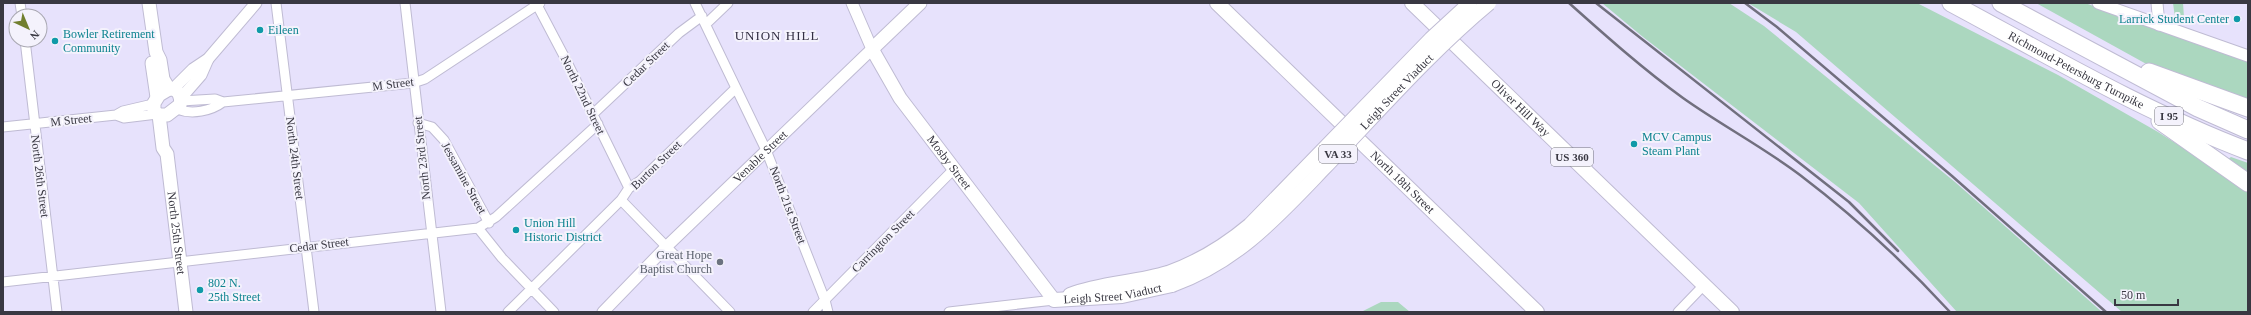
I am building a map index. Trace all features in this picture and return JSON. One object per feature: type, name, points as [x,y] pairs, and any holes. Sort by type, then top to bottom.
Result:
[{"type":"highway","name":"Richmond-Petersburg Turnpike","points":[[1951,3],[2091,77],[2220,140],[2248,151]]},
{"type":"highway","name":"Richmond-Petersburg Turnpike","points":[[2001,3],[2198,108],[2248,130]]},
{"type":"highway","points":[[2096,53],[2248,108]]},
{"type":"highway","points":[[2091,77],[2171,128],[2248,183]]},
{"type":"main road","name":"North 25th Street","points":[[149,3],[156,52],[160,60],[168,103],[168,122],[171,148],[167,154],[186,312]]},
{"type":"main road","name":"Venable Street","points":[[872,49],[920,3]]},
{"type":"main road","name":"North 18th Street","points":[[1216,3],[1537,312]]},
{"type":"main road","name":"Oliver Hill Way","points":[[1412,3],[1732,312]]},
{"type":"main road","name":"Leigh Street Viaduct","points":[[1170,279],[1226,244],[1250,225],[1431,39],[1470,3]]},
{"type":"main road","name":"Leigh Street Viaduct","points":[[1054,300],[1126,296],[1170,279],[1220,263],[1257,236],[1436,53],[1489,3]]},
{"type":"main road","name":"Mosby Street","points":[[872,49],[900,98],[1063,312]]},
{"type":"street","points":[[168,103],[201,75],[208,59],[256,3]]},
{"type":"street","name":"North 24th Street","points":[[276,3],[314,312]]},
{"type":"street","name":"North 23rd Street","points":[[405,3],[430,232],[441,312]]},
{"type":"street","name":"North 21st Street","points":[[695,3],[766,150],[825,300],[828,312]]},
{"type":"street","name":"Cedar Street","points":[[593,114],[679,33],[704,20],[728,3]]},
{"type":"street","name":"Mosby Street","points":[[852,3],[872,49]]},
{"type":"street","points":[[2098,3],[2248,56]]},
{"type":"street","points":[[2157,3],[2158,25]]},
{"type":"street","name":"M Street","points":[[3,127],[116,115],[123,111],[168,103],[183,111],[199,110],[214,108],[223,102],[413,83],[425,79],[538,4]]},
{"type":"street","name":"North 22nd Street","points":[[538,4],[629,188]]},
{"type":"street","name":"North 26th Street","points":[[26,48],[57,312]]},
{"type":"street","name":"Venable Street","points":[[603,312],[766,150],[872,49]]},
{"type":"street","name":"Burton Street","points":[[508,312],[627,194],[629,188],[640,181],[736,88]]},
{"type":"street","name":"Jessamine Street","points":[[418,123],[432,127],[444,140],[489,222]]},
{"type":"street","name":"Cedar Street","points":[[3,282],[430,232],[478,228],[489,222],[598,124]]},
{"type":"street","name":"Carrington Street","points":[[813,312],[954,169]]},
{"type":"street","points":[[621,200],[666,248],[730,312]]},
{"type":"street","name":"Jessamine Street","points":[[478,228],[487,242],[554,312]]},
{"type":"street","points":[[1678,312],[1704,285]]},
{"type":"street","points":[[949,312],[1054,300]]},
{"type":"green space","points":[[1602,3],[1729,3],[1764,26],[1955,182],[2102,312],[1957,312],[1859,203],[1643,37]]},
{"type":"green space","points":[[1748,3],[1917,3],[2058,75],[2158,132],[2223,173],[2248,193],[2248,312],[2122,312],[1796,32]]},
{"type":"green space","points":[[2036,3],[2085,3],[2248,61],[2248,99],[2150,66]]},
{"type":"green space","points":[[2173,3],[2183,3],[2184,17],[2175,18]]},
{"type":"green space","points":[[2231,157],[2248,163],[2248,177],[2228,159]]},
{"type":"green space","points":[[1381,302],[1398,302],[1410,312],[1361,312]]},
{"type":"railway","points":[[1569,3],[1668,87],[1697,108],[1757,145],[1786,165],[1840,207],[1915,275],[1950,312]]},
{"type":"railway","points":[[1596,3],[1849,202],[1898,251]]},
{"type":"railway","points":[[1745,3],[1777,27],[1952,176],[2106,312]]},
{"type":"place","name":"Larrick Student Center","points":[[2237,19]]},
{"type":"place","name":"Eileen","points":[[260,30]]},
{"type":"place","name":"Bowler Retirement Community","points":[[55,41]]},
{"type":"place","name":"MCV Campus Steam Plant","points":[[1634,144]]},
{"type":"place","name":"Union Hill Historic District","points":[[516,230]]},
{"type":"place","name":"Great Hope Baptist Church","points":[[720,262]]},
{"type":"place","name":"802 N. 25th Street","points":[[200,290]]},
{"type":"district","name":"UNION HILL","points":[[777,35]]}]
